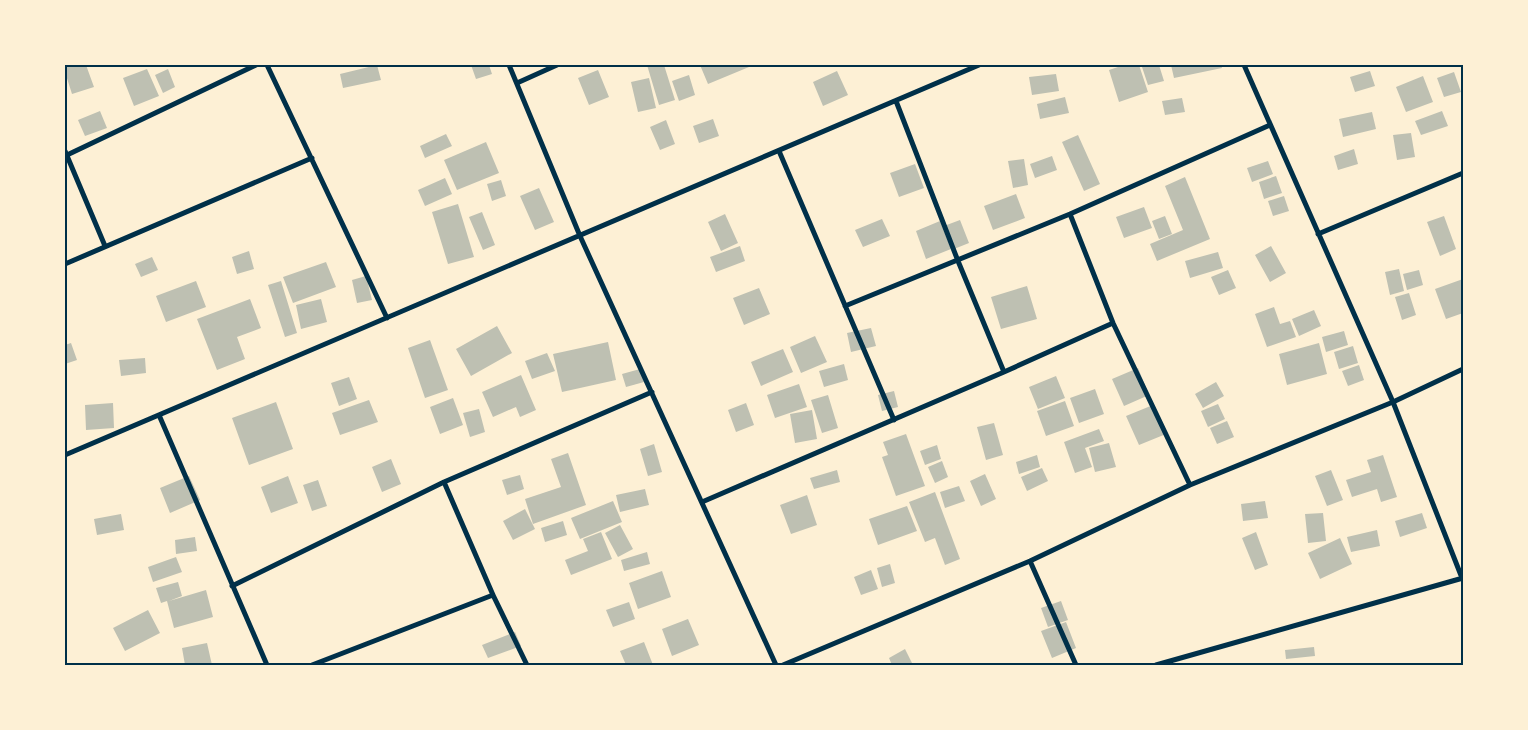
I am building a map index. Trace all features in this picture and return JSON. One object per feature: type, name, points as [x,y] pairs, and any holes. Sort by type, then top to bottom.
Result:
[{"type":"street","points":[[105,246],[66,153],[256,65]]},
{"type":"street","points":[[267,65],[387,318]]},
{"type":"street","points":[[509,65],[580,236],[776,665]]},
{"type":"street","points":[[517,83],[557,65]]},
{"type":"street","points":[[65,455],[979,65]]},
{"type":"street","points":[[1156,665],[1462,578],[1393,402],[1244,65]]},
{"type":"street","points":[[896,101],[958,261],[1004,372]]},
{"type":"street","points":[[845,306],[1070,214],[1270,125]]},
{"type":"street","points":[[779,151],[894,420]]},
{"type":"street","points":[[65,264],[312,158]]},
{"type":"street","points":[[1318,234],[1463,173]]},
{"type":"street","points":[[1070,214],[1113,324],[1190,485]]},
{"type":"street","points":[[702,502],[1113,324]]},
{"type":"street","points":[[784,665],[1030,561],[1190,485],[1393,402],[1463,369]]},
{"type":"street","points":[[232,586],[444,482],[652,392]]},
{"type":"street","points":[[159,416],[267,665]]},
{"type":"street","points":[[444,482],[493,595],[527,665]]},
{"type":"street","points":[[1030,561],[1076,665]]},
{"type":"street","points":[[312,665],[493,595]]},
{"type":"building","points":[[65,65],[86,65],[94,87],[72,94],[65,72]]},
{"type":"building","points":[[377,65],[381,80],[343,88],[340,74]]},
{"type":"building","points":[[471,65],[489,65],[492,74],[476,79]]},
{"type":"building","points":[[647,65],[664,65],[675,100],[659,105]]},
{"type":"building","points":[[700,65],[748,65],[749,67],[708,84]]},
{"type":"building","points":[[1124,65],[1139,65],[1148,92],[1119,102],[1109,70]]},
{"type":"building","points":[[1159,65],[1164,81],[1148,85],[1142,67]]},
{"type":"building","points":[[1171,65],[1221,65],[1222,68],[1174,78]]},
{"type":"building","points":[[147,69],[159,96],[134,106],[123,78]]},
{"type":"building","points":[[168,69],[175,87],[163,93],[155,75]]},
{"type":"building","points":[[598,70],[609,97],[589,105],[578,78]]},
{"type":"building","points":[[837,71],[848,95],[823,106],[813,82]]},
{"type":"building","points":[[1370,71],[1375,86],[1355,92],[1350,77]]},
{"type":"building","points":[[1454,72],[1461,92],[1444,97],[1437,78]]},
{"type":"building","points":[[1056,74],[1059,91],[1032,95],[1029,77]]},
{"type":"building","points":[[689,75],[695,95],[679,101],[672,81]]},
{"type":"building","points":[[1423,76],[1433,102],[1406,112],[1396,87]]},
{"type":"building","points":[[649,78],[656,108],[638,112],[631,82]]},
{"type":"building","points":[[1065,97],[1069,113],[1040,119],[1037,104]]},
{"type":"building","points":[[1182,98],[1185,112],[1165,115],[1162,101]]},
{"type":"building","points":[[100,111],[107,128],[85,136],[78,120]]},
{"type":"building","points":[[1442,111],[1448,126],[1421,135],[1415,121]]},
{"type":"building","points":[[1372,112],[1376,129],[1343,137],[1339,119]]},
{"type":"building","points":[[713,119],[719,136],[699,143],[693,126]]},
{"type":"building","points":[[666,120],[675,144],[660,150],[650,127]]},
{"type":"building","points":[[1411,133],[1415,157],[1397,160],[1393,135]]},
{"type":"building","points":[[446,134],[452,146],[425,158],[420,146]]},
{"type":"building","points":[[1078,135],[1100,184],[1084,191],[1062,142]]},
{"type":"building","points":[[486,142],[499,173],[457,190],[444,160]]},
{"type":"building","points":[[1354,149],[1358,164],[1338,170],[1334,156]]},
{"type":"building","points":[[1052,156],[1057,170],[1035,178],[1030,164]]},
{"type":"building","points":[[1024,159],[1028,185],[1013,188],[1008,161]]},
{"type":"building","points":[[1268,161],[1273,174],[1252,182],[1247,168]]},
{"type":"building","points":[[915,164],[924,188],[899,197],[890,173]]},
{"type":"building","points":[[1276,176],[1282,193],[1264,199],[1259,182]]},
{"type":"building","points":[[1185,177],[1210,239],[1157,261],[1150,244],[1183,230],[1165,186]]},
{"type":"building","points":[[445,178],[452,194],[425,206],[418,190]]},
{"type":"building","points":[[501,180],[506,196],[492,201],[487,184]]},
{"type":"building","points":[[539,188],[554,222],[535,230],[520,196]]},
{"type":"building","points":[[1016,194],[1025,218],[993,230],[984,206]]},
{"type":"building","points":[[1284,196],[1289,211],[1273,216],[1268,201]]},
{"type":"building","points":[[458,204],[474,257],[448,264],[432,212]]},
{"type":"building","points":[[1144,207],[1152,228],[1124,238],[1116,217]]},
{"type":"building","points":[[482,212],[495,245],[483,250],[469,217]]},
{"type":"building","points":[[725,214],[738,243],[721,251],[708,222]]},
{"type":"building","points":[[1165,216],[1172,234],[1159,239],[1152,221]]},
{"type":"building","points":[[1444,216],[1456,249],[1440,256],[1427,222]]},
{"type":"building","points":[[882,219],[890,236],[863,247],[855,230]]},
{"type":"building","points":[[960,220],[969,243],[954,249],[944,226]]},
{"type":"building","points":[[940,221],[951,249],[926,259],[916,231]]},
{"type":"building","points":[[740,246],[745,261],[716,272],[710,257]]},
{"type":"building","points":[[1271,246],[1286,273],[1270,282],[1255,255]]},
{"type":"building","points":[[249,251],[254,269],[237,274],[232,257]]},
{"type":"building","points":[[1218,252],[1223,268],[1190,278],[1185,261]]},
{"type":"building","points":[[152,257],[158,270],[141,277],[135,264]]},
{"type":"building","points":[[326,262],[336,287],[293,303],[283,277]]},
{"type":"building","points":[[1399,269],[1404,291],[1390,295],[1385,272]]},
{"type":"building","points":[[1228,270],[1236,288],[1219,295],[1211,277]]},
{"type":"building","points":[[1419,270],[1423,285],[1407,290],[1403,274]]},
{"type":"building","points":[[366,276],[372,300],[357,303],[352,280]]},
{"type":"building","points":[[1463,279],[1463,313],[1446,319],[1435,289]]},
{"type":"building","points":[[196,281],[206,307],[166,322],[156,296]]},
{"type":"building","points":[[281,281],[297,333],[285,337],[268,285]]},
{"type":"building","points":[[1027,286],[1037,319],[1001,329],[991,297]]},
{"type":"building","points":[[759,288],[770,314],[744,325],[733,298]]},
{"type":"building","points":[[1409,293],[1416,315],[1402,320],[1395,297]]},
{"type":"building","points":[[250,299],[261,328],[237,337],[245,359],[217,370],[197,319]]},
{"type":"building","points":[[321,299],[327,322],[301,329],[296,305]]},
{"type":"building","points":[[1274,307],[1280,324],[1290,321],[1296,337],[1267,347],[1255,314]]},
{"type":"building","points":[[1314,310],[1321,326],[1299,336],[1292,319]]},
{"type":"building","points":[[497,326],[512,353],[471,376],[456,349]]},
{"type":"building","points":[[871,328],[876,346],[851,352],[847,333]]},
{"type":"building","points":[[1344,331],[1348,345],[1326,352],[1322,337]]},
{"type":"building","points":[[815,336],[827,362],[801,373],[790,347]]},
{"type":"building","points":[[430,340],[448,390],[425,398],[408,348]]},
{"type":"building","points":[[608,342],[616,380],[562,392],[553,354]]},
{"type":"building","points":[[71,343],[77,360],[65,364],[65,345]]},
{"type":"building","points":[[1319,343],[1327,374],[1287,385],[1279,354]]},
{"type":"building","points":[[1353,346],[1358,363],[1339,369],[1334,352]]},
{"type":"building","points":[[783,349],[793,372],[761,386],[751,362]]},
{"type":"building","points":[[547,353],[555,371],[532,379],[525,361]]},
{"type":"building","points":[[145,358],[146,373],[121,376],[119,360]]},
{"type":"building","points":[[844,364],[848,380],[824,387],[819,371]]},
{"type":"building","points":[[1359,365],[1364,380],[1348,386],[1342,371]]},
{"type":"building","points":[[1138,368],[1149,395],[1124,406],[1112,379]]},
{"type":"building","points":[[640,369],[644,382],[626,387],[622,374]]},
{"type":"building","points":[[521,375],[536,410],[520,417],[516,407],[493,417],[482,392]]},
{"type":"building","points":[[1056,376],[1065,398],[1038,409],[1029,387]]},
{"type":"building","points":[[349,377],[357,399],[339,406],[331,383]]},
{"type":"building","points":[[1216,382],[1224,396],[1203,408],[1195,394]]},
{"type":"building","points":[[799,384],[807,407],[775,418],[767,395]]},
{"type":"building","points":[[1095,389],[1104,414],[1079,423],[1070,398]]},
{"type":"building","points":[[894,391],[898,407],[882,411],[878,395]]},
{"type":"building","points":[[828,395],[838,428],[822,433],[811,400]]},
{"type":"building","points":[[453,398],[463,425],[440,434],[430,407]]},
{"type":"building","points":[[369,400],[378,422],[340,435],[332,413]]},
{"type":"building","points":[[1065,401],[1074,426],[1046,436],[1037,411]]},
{"type":"building","points":[[276,402],[293,449],[249,465],[232,418]]},
{"type":"building","points":[[113,403],[114,428],[86,430],[85,405]]},
{"type":"building","points":[[746,403],[754,425],[736,432],[728,410]]},
{"type":"building","points":[[1218,404],[1225,419],[1208,427],[1201,411]]},
{"type":"building","points":[[1153,405],[1166,434],[1139,445],[1126,416]]},
{"type":"building","points":[[479,409],[485,432],[470,437],[463,413]]},
{"type":"building","points":[[812,410],[817,439],[795,443],[790,414]]},
{"type":"building","points":[[1227,421],[1234,437],[1217,444],[1210,428]]},
{"type":"building","points":[[994,423],[1003,455],[986,460],[977,427]]},
{"type":"building","points":[[1099,429],[1104,441],[1085,448],[1092,467],[1075,473],[1064,442]]},
{"type":"building","points":[[906,434],[925,486],[896,496],[882,457],[888,455],[883,442]]},
{"type":"building","points":[[1109,443],[1116,467],[1095,472],[1089,448]]},
{"type":"building","points":[[654,444],[662,472],[648,476],[640,449]]},
{"type":"building","points":[[937,445],[941,459],[925,465],[920,451]]},
{"type":"building","points":[[568,453],[586,505],[533,524],[525,499],[561,487],[551,459]]},
{"type":"building","points":[[1037,455],[1040,467],[1019,474],[1016,462]]},
{"type":"building","points":[[1383,455],[1397,497],[1381,502],[1377,489],[1352,497],[1346,480],[1371,472],[1367,460]]},
{"type":"building","points":[[391,459],[401,484],[382,492],[372,467]]},
{"type":"building","points":[[942,461],[948,477],[935,483],[928,467]]},
{"type":"building","points":[[1042,468],[1048,481],[1027,491],[1021,477]]},
{"type":"building","points":[[837,470],[840,482],[814,489],[810,478]]},
{"type":"building","points":[[1331,470],[1343,500],[1327,506],[1315,476]]},
{"type":"building","points":[[985,474],[996,499],[981,506],[970,481]]},
{"type":"building","points":[[520,475],[524,489],[507,495],[502,480]]},
{"type":"building","points":[[189,476],[200,500],[170,513],[160,488]]},
{"type":"building","points":[[288,476],[298,503],[271,513],[261,487]]},
{"type":"building","points":[[318,480],[327,506],[312,511],[303,485]]},
{"type":"building","points":[[959,486],[965,501],[945,508],[940,492]]},
{"type":"building","points":[[645,489],[649,505],[620,512],[616,495]]},
{"type":"building","points":[[935,492],[960,559],[945,565],[935,538],[925,542],[909,502]]},
{"type":"building","points":[[807,495],[817,525],[791,534],[780,505]]},
{"type":"building","points":[[613,501],[622,522],[580,539],[571,518]]},
{"type":"building","points":[[1265,501],[1268,518],[1243,521],[1241,504]]},
{"type":"building","points":[[907,506],[917,531],[878,545],[869,519]]},
{"type":"building","points":[[525,509],[535,529],[513,540],[503,521]]},
{"type":"building","points":[[1323,513],[1326,541],[1308,543],[1305,514]]},
{"type":"building","points":[[1422,513],[1427,528],[1400,537],[1395,521]]},
{"type":"building","points":[[121,514],[124,530],[97,535],[94,519]]},
{"type":"building","points":[[563,521],[567,535],[545,542],[541,528]]},
{"type":"building","points":[[620,525],[633,549],[618,557],[605,533]]},
{"type":"building","points":[[1377,530],[1380,546],[1351,552],[1347,537]]},
{"type":"building","points":[[601,532],[612,559],[571,575],[565,560],[588,551],[583,539]]},
{"type":"building","points":[[1256,532],[1268,565],[1255,570],[1242,538]]},
{"type":"building","points":[[195,537],[197,551],[176,554],[175,540]]},
{"type":"building","points":[[1340,538],[1352,564],[1320,579],[1308,553]]},
{"type":"building","points":[[647,552],[650,564],[624,571],[621,560]]},
{"type":"building","points":[[176,557],[182,572],[153,582],[148,567]]},
{"type":"building","points":[[890,564],[895,583],[882,587],[877,568]]},
{"type":"building","points":[[871,570],[878,589],[861,595],[854,577]]},
{"type":"building","points":[[662,571],[671,597],[638,609],[629,583]]},
{"type":"building","points":[[178,582],[182,596],[169,601],[206,590],[213,617],[174,628],[167,601],[161,603],[156,588]]},
{"type":"building","points":[[1061,601],[1068,620],[1048,627],[1041,608]]},
{"type":"building","points":[[629,602],[635,619],[613,627],[606,610]]},
{"type":"building","points":[[148,610],[160,633],[125,651],[113,628]]},
{"type":"building","points":[[688,619],[699,645],[672,656],[662,629]]},
{"type":"building","points":[[1066,622],[1076,648],[1052,658],[1041,631]]},
{"type":"building","points":[[515,632],[521,646],[488,658],[482,645]]},
{"type":"building","points":[[644,642],[653,665],[626,665],[620,651]]},
{"type":"building","points":[[207,643],[212,665],[185,665],[182,648]]},
{"type":"building","points":[[1314,647],[1315,656],[1286,659],[1285,650]]},
{"type":"building","points":[[905,649],[913,665],[892,665],[889,658]]}]
